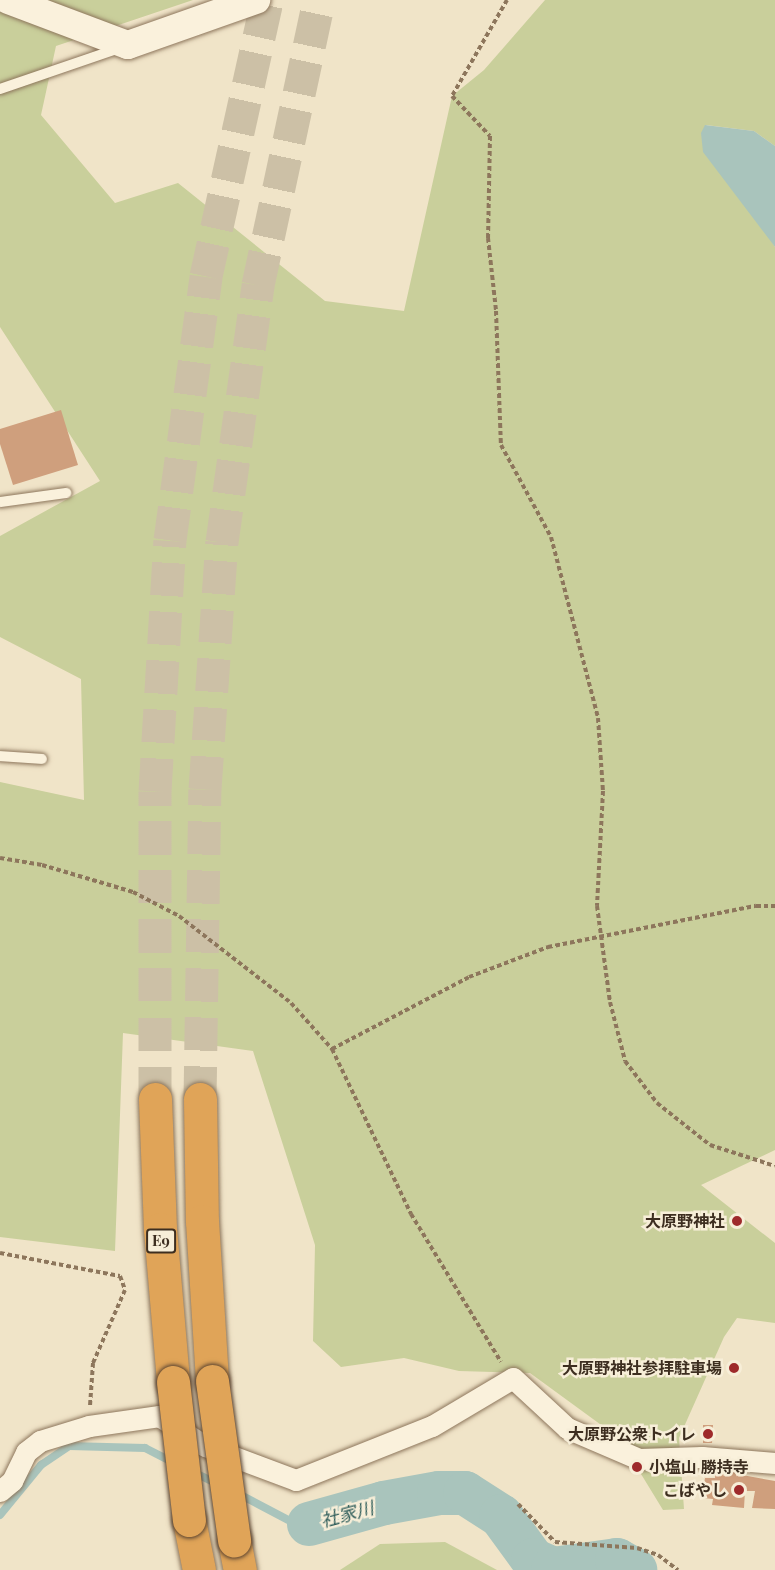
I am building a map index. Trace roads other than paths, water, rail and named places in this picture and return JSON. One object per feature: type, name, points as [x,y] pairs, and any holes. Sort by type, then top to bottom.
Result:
[{"type":"highway","name":"E9","points":[[155,1099],[172,1382],[189,1520],[199,1570]]},
{"type":"highway","points":[[200,1099],[202,1221],[212,1381],[237,1555]]},
{"type":"main road","points":[[8,0],[129,45],[256,0]]},
{"type":"street","points":[[0,1491],[12,1481],[26,1452],[40,1441],[89,1426],[159,1416],[206,1446],[296,1480],[432,1426],[513,1378],[567,1428],[639,1459],[702,1457],[775,1463]]},
{"type":"lane","points":[[0,89],[129,45]]},
{"type":"lane","points":[[0,501],[66,492]]},
{"type":"lane","points":[[0,756],[42,759]]},
{"type":"water","points":[[705,125],[754,131],[775,146],[775,247],[703,152],[701,133]]},
{"type":"waterway","name":"社家川","points":[[0,1515],[41,1465],[69,1446],[145,1448],[172,1462]]},
{"type":"waterway","name":"社家川","points":[[191,1471],[218,1484]]},
{"type":"waterway","name":"社家川","points":[[237,1493],[294,1523],[309,1524]]},
{"type":"waterway","name":"社家川","points":[[309,1524],[384,1503],[439,1493],[465,1493],[501,1516],[533,1560],[553,1569],[617,1560],[635,1570]]},
{"type":"tunnel","points":[[155,1099],[155,791],[170,540],[206,276],[267,0]]},
{"type":"tunnel","points":[[200,1099],[205,789],[222,542],[258,285],[319,0]]},
{"type":"place","name":"大原野神社","points":[[737,1221]]},
{"type":"place","name":"大原野神社参拝駐車場","points":[[734,1368]]},
{"type":"place","name":"大原野公衆トイレ","points":[[708,1434]]},
{"type":"place","name":"小塩山 勝持寺","points":[[637,1467]]},
{"type":"place","name":"こばやし","points":[[739,1490]]}]
